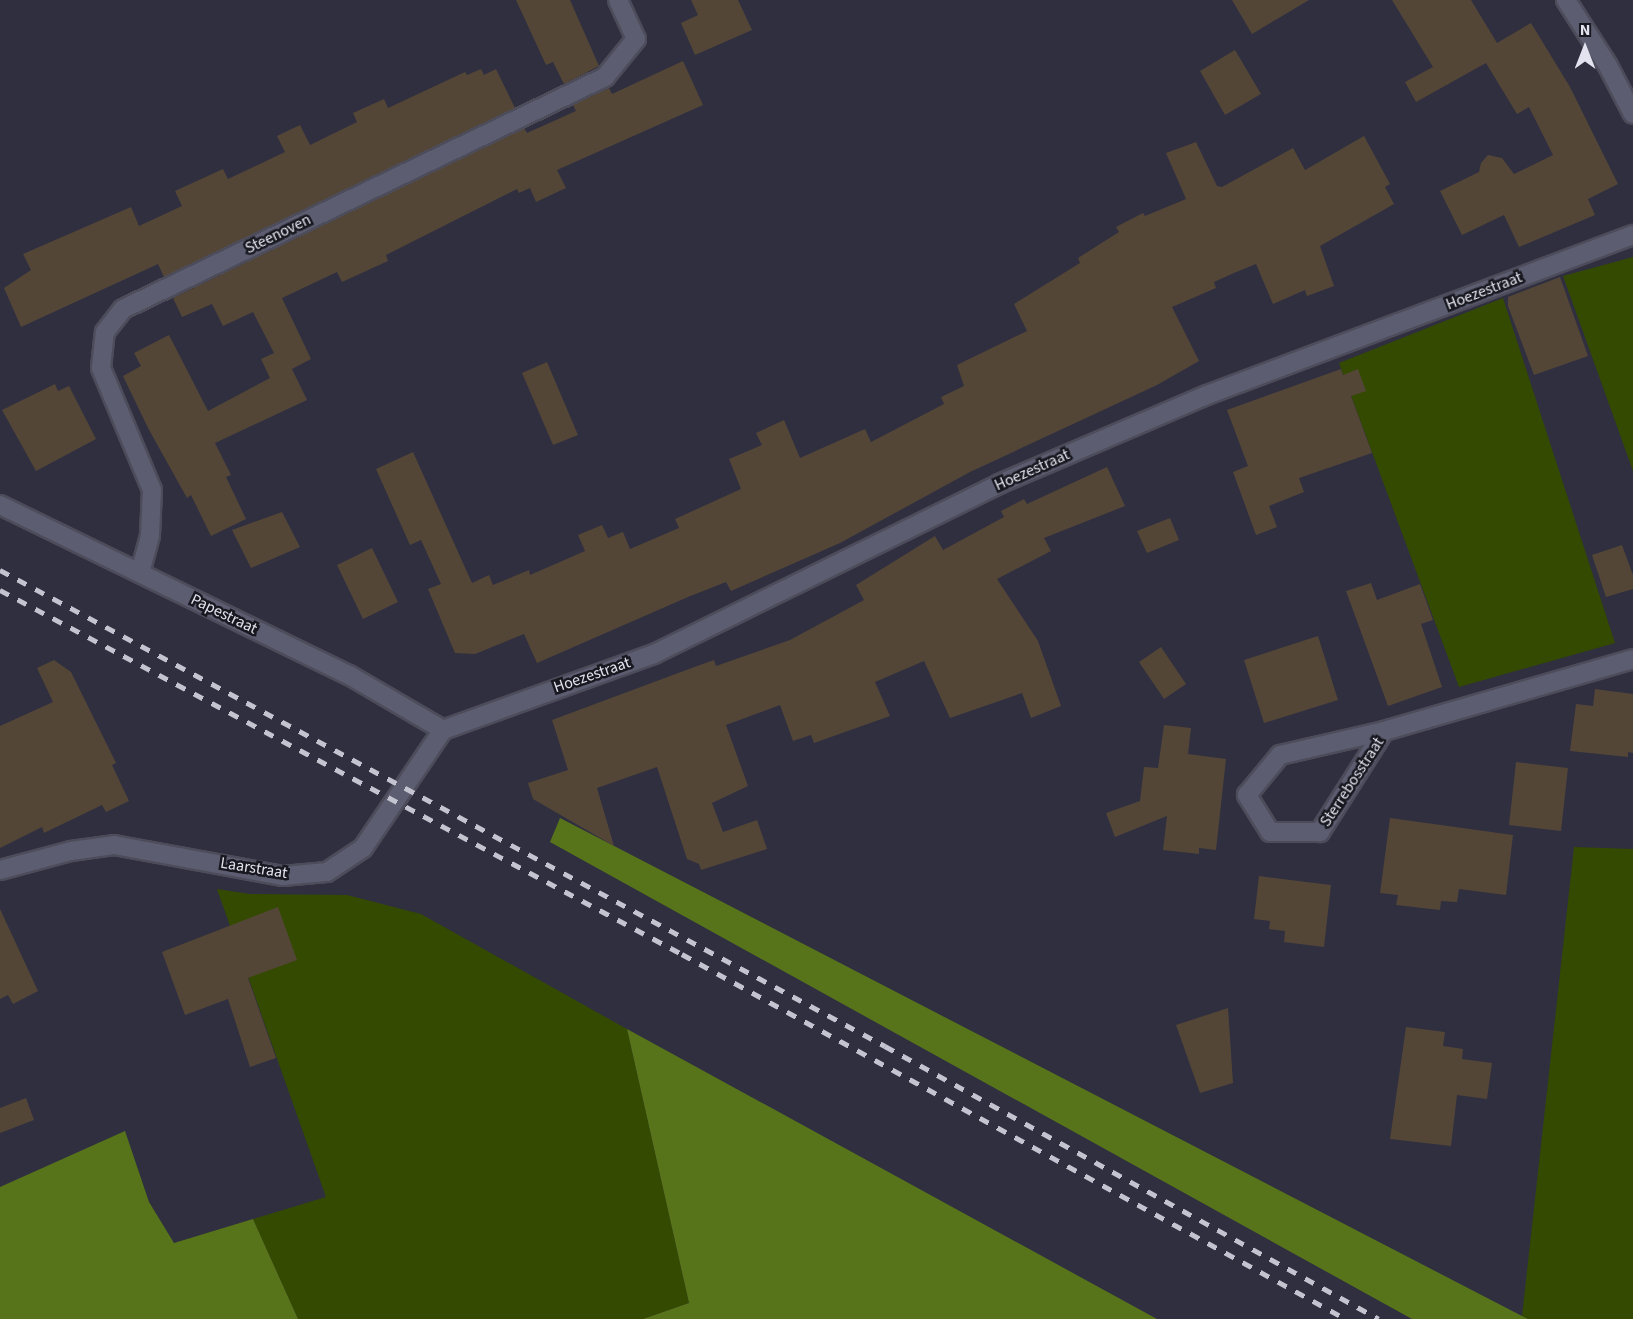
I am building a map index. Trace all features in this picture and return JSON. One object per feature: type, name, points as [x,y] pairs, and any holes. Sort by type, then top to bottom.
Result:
[{"type":"street","name":"Steenoven","points":[[140,573],[150,535],[152,490],[101,368],[105,332],[123,309],[605,77],[636,39],[618,0]]},
{"type":"street","points":[[1566,0],[1607,64],[1633,114]]},
{"type":"street","name":"Hoezestraat","points":[[443,730],[654,654],[999,484],[1174,409],[1633,235]]},
{"type":"street","name":"Papestraat","points":[[0,505],[349,675],[443,730]]},
{"type":"street","name":"Sterrebosstraat","points":[[1384,731],[1320,832],[1270,832],[1247,795],[1280,755],[1384,731],[1633,659]]},
{"type":"street","name":"Laarstraat","points":[[0,870],[71,851],[114,845],[283,876],[327,872],[363,848],[443,730]]},
{"type":"green space","points":[[1633,257],[1633,471],[1563,276]]},
{"type":"green space","points":[[1503,298],[1615,643],[1459,687],[1339,363]]},
{"type":"green space","points":[[560,818],[1528,1319],[1412,1319],[550,842]]},
{"type":"green space","points":[[1574,847],[1633,849],[1633,1319],[1528,1319],[1522,1316]]},
{"type":"green space","points":[[217,889],[250,894],[347,895],[421,914],[627,1029],[689,1303],[643,1319],[298,1319],[253,1219],[326,1197]]},
{"type":"green space","points":[[627,1029],[1157,1319],[643,1319],[689,1303]]},
{"type":"green space","points":[[125,1131],[149,1202],[174,1243],[253,1219],[298,1319],[0,1319],[0,1187]]},
{"type":"building","points":[[516,0],[570,0],[599,66],[564,84],[553,62],[546,65]]},
{"type":"building","points":[[691,0],[738,0],[752,30],[695,55],[681,23],[698,15]]},
{"type":"building","points":[[1232,0],[1309,0],[1252,34]]},
{"type":"building","points":[[1392,0],[1471,0],[1497,43],[1531,23],[1570,87],[1618,184],[1588,199],[1595,215],[1519,247],[1504,215],[1462,235],[1440,191],[1479,172],[1481,163],[1488,155],[1502,158],[1514,174],[1553,155],[1529,107],[1517,114],[1486,63],[1416,102],[1405,82],[1433,67]]},
{"type":"building","points":[[1235,50],[1261,94],[1225,115],[1200,71]]},
{"type":"building","points":[[683,61],[703,105],[557,170],[566,188],[536,202],[530,188],[519,193],[517,189],[386,255],[388,261],[342,282],[337,272],[282,298],[311,359],[292,369],[307,400],[215,443],[231,475],[226,477],[246,519],[211,536],[191,495],[187,498],[148,428],[123,376],[141,366],[134,353],[169,335],[208,411],[270,378],[261,359],[274,353],[253,312],[223,326],[212,304],[182,317],[173,298],[524,128],[527,133],[576,111],[573,105],[609,88],[612,94]]},
{"type":"building","points":[[481,69],[484,75],[496,69],[515,108],[164,277],[158,264],[21,327],[4,288],[31,270],[23,254],[131,207],[139,226],[182,206],[175,191],[223,169],[228,179],[285,152],[277,136],[300,125],[310,145],[357,122],[353,113],[384,99],[388,108],[465,72],[467,75]]},
{"type":"building","points":[[1364,136],[1390,184],[1385,187],[1394,204],[1320,246],[1334,286],[1307,296],[1305,290],[1273,304],[1256,264],[1234,273],[1214,282],[1216,288],[1172,307],[1199,361],[1157,385],[970,472],[840,543],[731,591],[726,582],[688,597],[537,663],[524,634],[475,654],[455,653],[428,589],[441,584],[421,540],[410,545],[376,469],[413,452],[472,583],[489,575],[493,585],[529,570],[530,575],[585,551],[578,535],[602,525],[608,538],[623,532],[630,549],[679,528],[675,519],[741,489],[729,459],[762,445],[756,433],[784,420],[800,458],[865,429],[871,442],[944,404],[941,397],[964,386],[957,365],[1027,331],[1014,304],[1080,263],[1078,258],[1119,232],[1116,227],[1143,213],[1145,216],[1186,199],[1166,153],[1196,142],[1217,186],[1222,187],[1293,148],[1305,170]]},
{"type":"building","points":[[1560,277],[1588,356],[1534,375],[1508,306],[1508,297]]},
{"type":"building","points":[[547,362],[578,435],[553,445],[522,373]]},
{"type":"building","points":[[1341,369],[1343,375],[1358,369],[1366,391],[1351,396],[1372,453],[1299,478],[1304,492],[1269,506],[1277,527],[1256,535],[1233,472],[1248,466],[1227,410]]},
{"type":"building","points":[[55,384],[58,391],[69,386],[96,439],[36,471],[2,410]]},
{"type":"building","points":[[1107,467],[1125,506],[1044,538],[1051,551],[997,579],[1038,641],[1061,706],[1031,718],[1022,693],[950,718],[924,661],[875,682],[890,716],[814,743],[811,735],[793,741],[780,705],[726,725],[748,786],[712,803],[723,832],[757,820],[767,849],[701,870],[699,864],[687,859],[657,767],[597,788],[614,846],[533,799],[528,783],[568,770],[552,720],[714,660],[716,666],[790,640],[864,600],[856,585],[935,536],[943,550],[1004,517],[1001,511],[1024,499],[1027,504]]},
{"type":"building","points":[[282,512],[300,547],[251,568],[232,530]]},
{"type":"building","points":[[1170,518],[1179,540],[1147,553],[1137,531]]},
{"type":"building","points":[[1622,545],[1633,575],[1633,589],[1606,597],[1592,555]]},
{"type":"building","points":[[372,548],[398,602],[363,619],[337,565]]},
{"type":"building","points":[[1371,583],[1377,600],[1420,584],[1433,620],[1421,624],[1442,687],[1388,706],[1346,591]]},
{"type":"building","points":[[1318,636],[1338,700],[1264,723],[1244,660]]},
{"type":"building","points":[[1161,647],[1186,684],[1164,699],[1139,662]]},
{"type":"building","points":[[54,660],[71,672],[116,763],[112,765],[129,801],[106,812],[102,805],[44,833],[42,827],[0,848],[0,726],[53,702],[37,668]]},
{"type":"building","points":[[1595,689],[1633,694],[1633,753],[1628,752],[1628,757],[1570,751],[1576,704],[1593,706]]},
{"type":"building","points":[[1164,725],[1191,728],[1188,754],[1226,759],[1216,850],[1199,848],[1199,854],[1163,850],[1167,816],[1115,837],[1106,813],[1140,801],[1144,767],[1158,768]]},
{"type":"building","points":[[1516,762],[1568,768],[1561,831],[1509,825]]},
{"type":"building","points":[[1390,818],[1513,835],[1506,895],[1459,889],[1457,902],[1441,901],[1440,910],[1396,905],[1398,895],[1380,893]]},
{"type":"building","points":[[1259,876],[1331,885],[1324,947],[1284,942],[1285,931],[1269,929],[1270,921],[1254,919]]},
{"type":"building","points":[[278,907],[297,960],[248,978],[276,1058],[250,1067],[228,999],[185,1015],[162,952]]},
{"type":"building","points":[[0,909],[38,991],[13,1004],[8,995],[0,999]]},
{"type":"building","points":[[1228,1008],[1233,1083],[1200,1093],[1176,1025]]},
{"type":"building","points":[[1406,1027],[1445,1032],[1443,1046],[1463,1049],[1462,1059],[1492,1063],[1487,1099],[1457,1095],[1451,1146],[1390,1139]]},
{"type":"building","points":[[26,1098],[34,1120],[0,1133],[0,1108]]},
{"type":"railway","points":[[0,570],[885,1046],[1379,1319]]},
{"type":"railway","points":[[0,590],[682,954],[1346,1319]]}]
